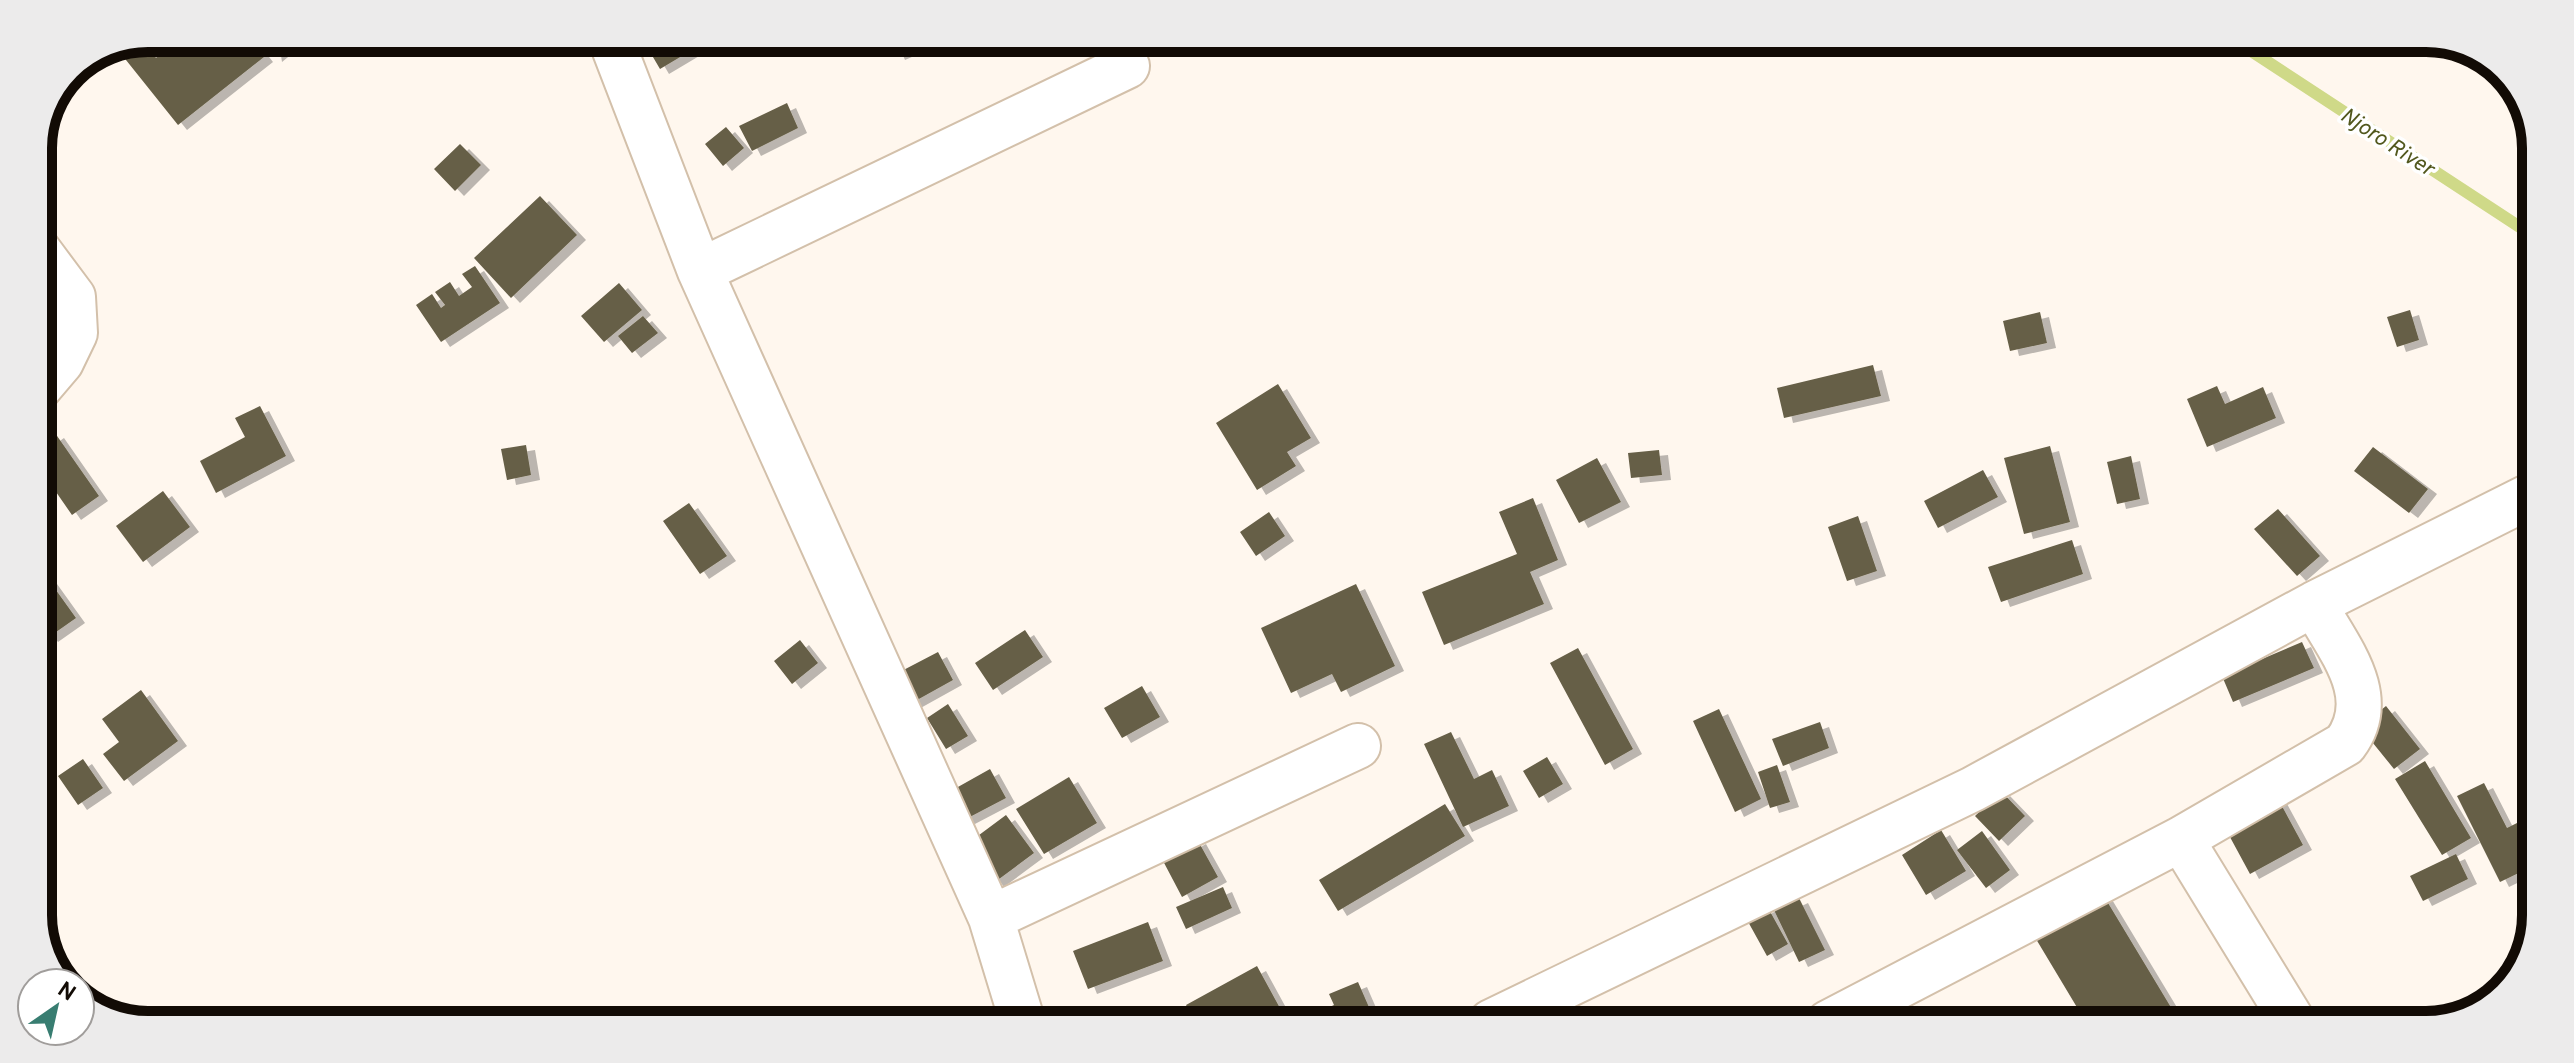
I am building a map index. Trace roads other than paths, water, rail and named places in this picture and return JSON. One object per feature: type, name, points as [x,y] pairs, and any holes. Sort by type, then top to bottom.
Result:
[{"type":"street","points":[[616,52],[700,271],[991,918],[1019,1011]]},
{"type":"street","points":[[700,271],[1127,66]]},
{"type":"street","points":[[52,269],[73,297],[75,333],[61,362],[52,373]]},
{"type":"street","points":[[1517,1011],[1973,789],[2314,604],[2522,500]]},
{"type":"street","points":[[1851,1011],[2181,839],[2345,744],[2355,731],[2360,716],[2357,682],[2314,604]]},
{"type":"street","points":[[991,918],[1358,746]]},
{"type":"street","points":[[2181,839],[2286,1011]]},
{"type":"waterway","name":"Njoro River","points":[[2253,52],[2522,228]]}]
